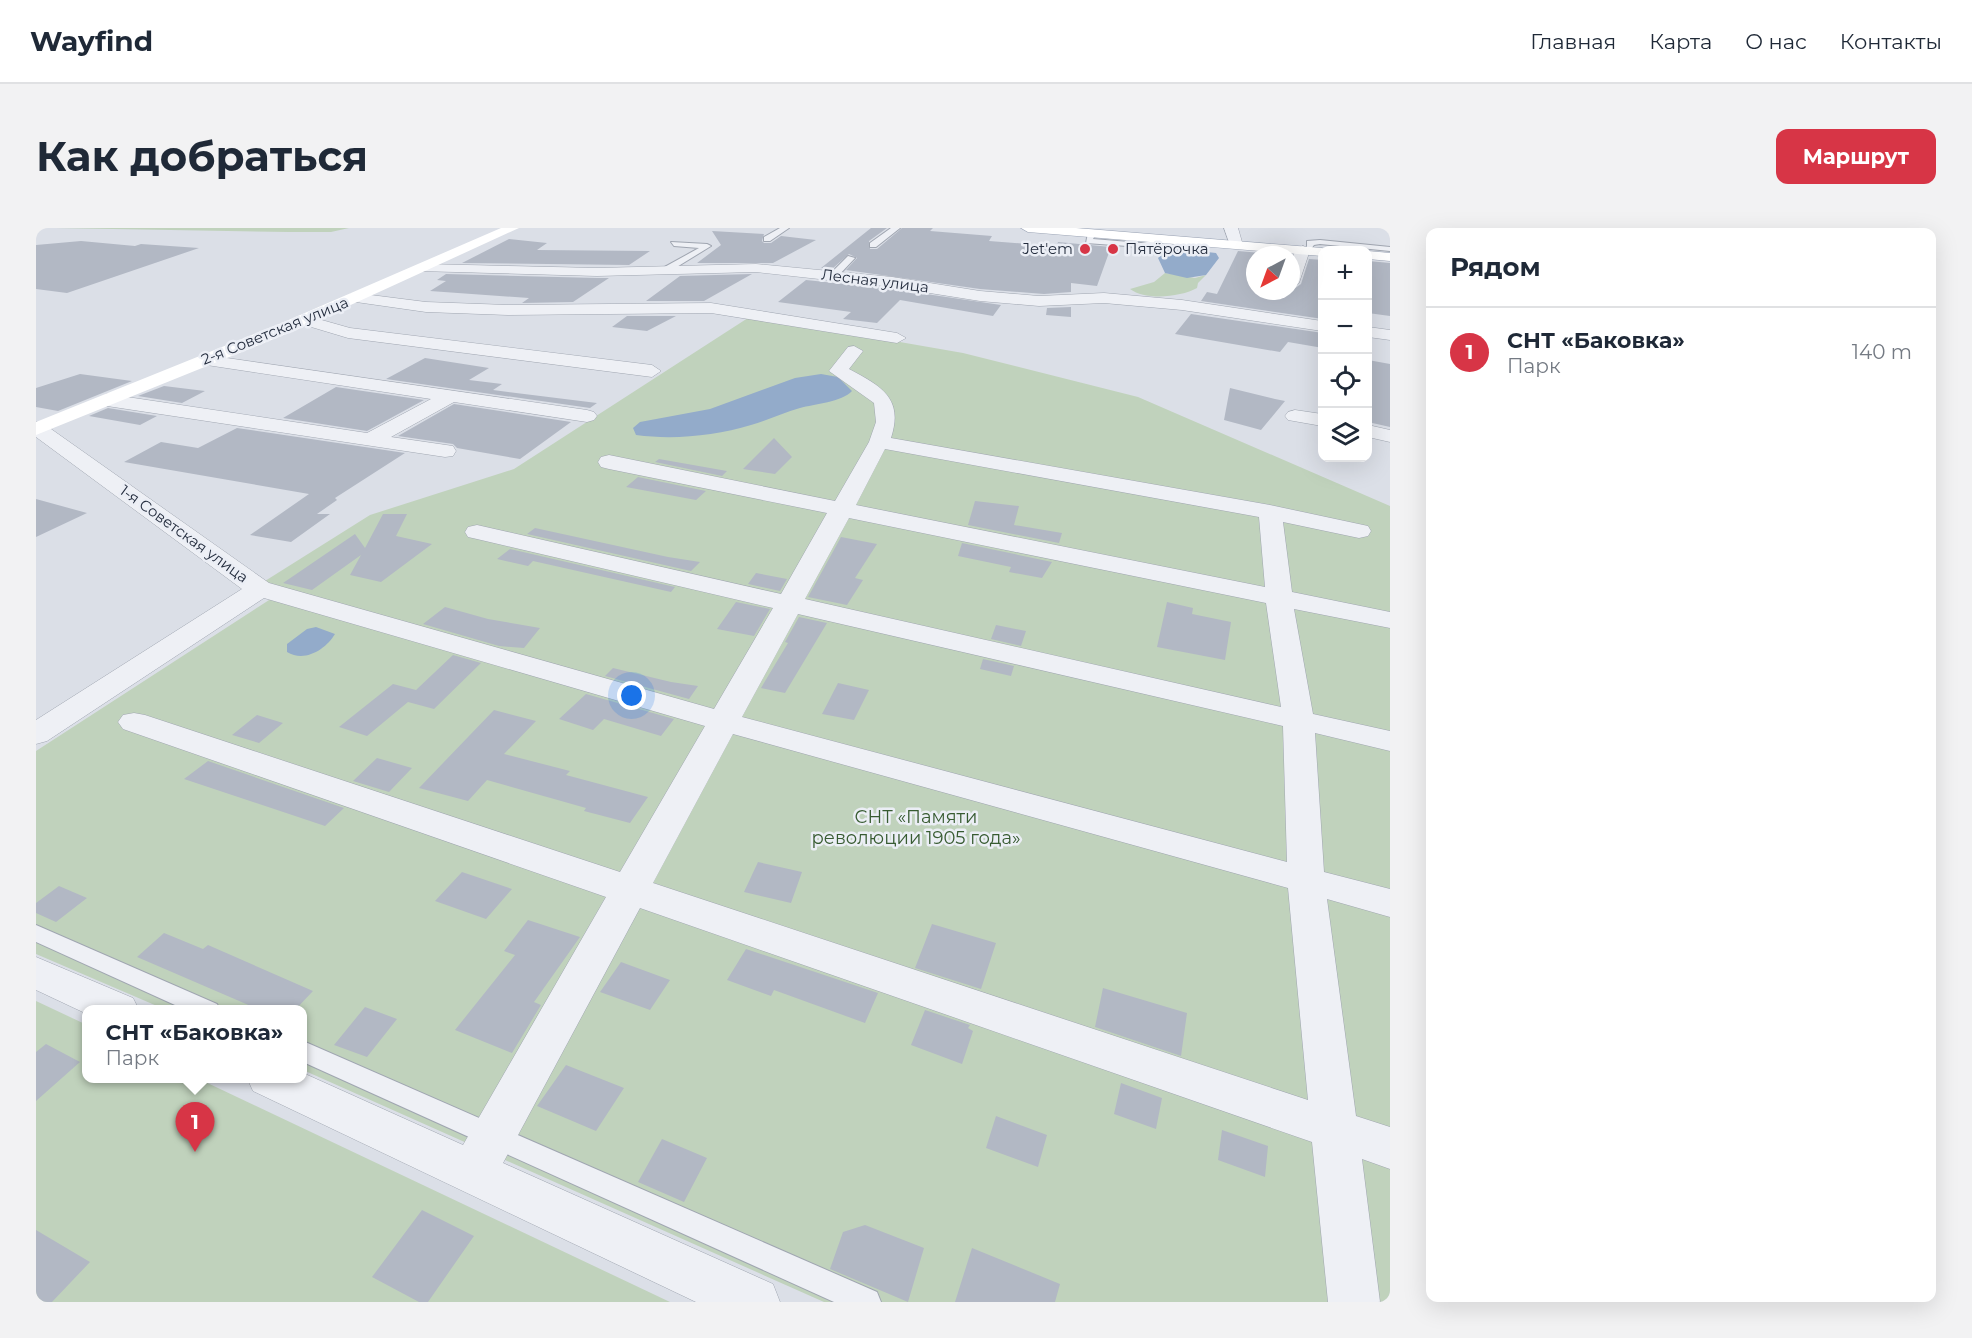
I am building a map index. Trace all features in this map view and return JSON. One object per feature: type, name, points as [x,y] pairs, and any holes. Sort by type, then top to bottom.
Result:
[{"type":"street","name":"2-я Советская улица","points":[[36,429],[304,320],[512,228]]},
{"type":"street","points":[[1028,228],[1312,250]]},
{"type":"street","points":[[1065,228],[1233,235],[1312,250]]},
{"type":"street","points":[[1300,269],[1312,250]]},
{"type":"street","points":[[1372,254],[1390,253]]},
{"type":"street","name":"Лесная улица","points":[[424,268],[537,272],[756,268],[834,275],[980,296],[1039,301],[1104,298],[1318,325]]},
{"type":"street","points":[[355,298],[426,307],[507,310],[711,308],[897,338]]},
{"type":"street","points":[[1263,317],[1277,300]]},
{"type":"street","points":[[304,320],[348,333],[651,371]]},
{"type":"street","points":[[1372,333],[1390,335]]},
{"type":"street","points":[[483,1154],[879,442],[886,422],[883,401],[861,383],[838,371],[854,351]]},
{"type":"street","points":[[206,360],[587,416]]},
{"type":"street","points":[[369,440],[449,397]]},
{"type":"street","points":[[107,400],[445,451]]},
{"type":"street","points":[[1295,416],[1318,419]]},
{"type":"street","name":"1-я Советская улица","points":[[36,429],[260,589],[36,734]]},
{"type":"street","points":[[1372,432],[1390,436]]},
{"type":"street","points":[[879,442],[1270,512],[1359,531]]},
{"type":"street","points":[[609,462],[1390,620]]},
{"type":"street","points":[[1270,512],[1280,598],[1299,721],[1306,879],[1332,1129],[1354,1302]]},
{"type":"street","points":[[477,532],[791,602],[1390,741]]},
{"type":"street","points":[[260,589],[722,721],[1390,903]]},
{"type":"street","points":[[134,722],[1390,1148]]},
{"type":"street","points":[[36,972],[107,1005]]},
{"type":"street","points":[[282,1083],[483,1154],[749,1301]]},
{"type":"lane","points":[[767,239],[785,228]]},
{"type":"lane","points":[[873,245],[896,228]]},
{"type":"lane","points":[[1312,250],[1310,243],[1320,242],[1390,253]]},
{"type":"lane","points":[[664,271],[707,246],[674,244]]},
{"type":"lane","points":[[834,275],[851,258]]},
{"type":"lane","points":[[36,933],[198,1005]]},
{"type":"lane","points":[[307,1053],[483,1154],[867,1302]]},
{"type":"green space","points":[[55,228],[349,228],[331,232],[289,232]]},
{"type":"green space","points":[[1165,273],[1195,278],[1206,275],[1198,283],[1197,288],[1182,294],[1154,296],[1137,293],[1130,289],[1154,282]]},
{"type":"green space","name":"СНТ «Памяти революции 1905 года»","points":[[751,316],[963,353],[1138,397],[1390,506],[1390,1302],[824,1302],[307,1072],[307,1005],[155,1005],[36,954],[36,751],[280,593],[265,581],[370,515],[514,469]]},
{"type":"green space","points":[[36,1001],[82,1023],[82,1083],[207,1083],[670,1302],[36,1302]]},
{"type":"water","points":[[1167,250],[1216,253],[1219,258],[1206,275],[1187,278],[1165,273],[1158,258]]},
{"type":"water","points":[[821,374],[838,377],[852,391],[842,398],[800,408],[723,432],[665,437],[636,435],[633,428],[640,422],[710,409],[795,378]]},
{"type":"water","points":[[316,627],[335,634],[326,645],[314,653],[301,656],[287,652],[287,644],[307,629]]},
{"type":"building","points":[[871,228],[887,228],[869,241],[870,249],[877,249],[902,228],[933,228],[930,231],[992,236],[989,241],[1040,245],[1057,245],[1058,242],[1111,247],[1097,286],[1071,283],[1071,292],[1044,294],[980,289],[846,270],[857,258],[849,254],[832,269],[821,268]]},
{"type":"building","points":[[712,231],[764,234],[762,241],[764,243],[771,243],[781,236],[816,240],[773,263],[697,263],[721,245]]},
{"type":"building","points":[[509,239],[547,243],[537,250],[650,251],[629,265],[462,263]]},
{"type":"building","points":[[81,241],[199,248],[67,293],[36,289],[36,245]]},
{"type":"building","points":[[1238,251],[1246,252],[1246,300],[1300,300],[1300,285],[1309,259],[1318,260],[1318,318],[1201,301],[1207,292],[1217,294]]},
{"type":"building","points":[[1372,261],[1390,263],[1390,316],[1372,314]]},
{"type":"building","points":[[446,274],[609,278],[573,302],[522,303],[529,298],[430,291],[446,281],[437,280]]},
{"type":"building","points":[[752,274],[704,301],[646,301],[680,276]]},
{"type":"building","points":[[806,280],[892,289],[1001,305],[993,316],[900,300],[877,323],[843,319],[851,312],[778,302]]},
{"type":"building","points":[[1071,307],[1071,317],[1046,315],[1047,308]]},
{"type":"building","points":[[1191,314],[1318,332],[1318,347],[1288,342],[1280,352],[1175,334]]},
{"type":"building","points":[[627,316],[676,316],[647,331],[612,327]]},
{"type":"building","points":[[425,358],[489,368],[469,380],[502,384],[493,390],[597,403],[590,408],[386,379]]},
{"type":"building","points":[[1372,361],[1390,364],[1390,427],[1372,423]]},
{"type":"building","points":[[80,374],[132,381],[58,411],[36,407],[36,388]]},
{"type":"building","points":[[164,386],[205,391],[182,403],[138,396]]},
{"type":"building","points":[[336,387],[424,400],[367,431],[283,418]]},
{"type":"building","points":[[1230,388],[1285,401],[1261,430],[1224,420]]},
{"type":"building","points":[[454,404],[571,422],[520,459],[457,448],[453,444],[398,436]]},
{"type":"building","points":[[108,408],[157,416],[140,425],[89,416]]},
{"type":"building","points":[[237,428],[405,453],[335,498],[337,500],[317,514],[330,514],[291,542],[250,535],[309,494],[124,462],[161,442],[198,448]]},
{"type":"building","points":[[774,438],[792,457],[775,474],[743,469]]},
{"type":"building","points":[[659,459],[727,471],[722,476],[655,462]]},
{"type":"building","points":[[638,477],[706,491],[696,500],[626,487]]},
{"type":"building","points":[[36,499],[87,513],[36,537]]},
{"type":"building","points":[[975,501],[1019,506],[1014,525],[1062,533],[1059,543],[968,525]]},
{"type":"building","points":[[383,514],[407,514],[396,536],[432,544],[381,582],[350,575],[361,555],[312,590],[283,583],[355,534],[365,548]]},
{"type":"building","points":[[535,528],[700,562],[691,571],[527,534]]},
{"type":"building","points":[[841,537],[877,544],[855,578],[863,580],[847,605],[808,597]]},
{"type":"building","points":[[962,543],[1052,562],[1042,578],[1009,572],[1011,567],[958,556]]},
{"type":"building","points":[[510,549],[675,587],[671,592],[533,561],[528,566],[497,559]]},
{"type":"building","points":[[756,573],[787,579],[780,591],[748,584]]},
{"type":"building","points":[[736,602],[770,609],[754,636],[717,629]]},
{"type":"building","points":[[1167,602],[1193,608],[1192,614],[1231,622],[1225,660],[1157,647]]},
{"type":"building","points":[[445,607],[488,619],[540,628],[524,648],[499,646],[423,624]]},
{"type":"building","points":[[799,617],[827,623],[785,693],[761,688],[788,643],[785,642]]},
{"type":"building","points":[[996,625],[1026,631],[1021,646],[991,639]]},
{"type":"building","points":[[453,655],[481,663],[434,709],[408,702],[367,736],[339,727],[393,684],[416,690]]},
{"type":"building","points":[[983,659],[1014,666],[1011,676],[980,669]]},
{"type":"building","points":[[613,668],[698,686],[689,699],[605,676]]},
{"type":"building","points":[[838,683],[869,690],[854,720],[822,714]]},
{"type":"building","points":[[586,694],[674,719],[661,736],[604,719],[593,730],[559,719]]},
{"type":"building","points":[[494,710],[536,721],[504,754],[570,771],[566,775],[648,797],[630,823],[487,780],[468,801],[419,788]]},
{"type":"building","points":[[257,715],[283,723],[259,743],[232,735]]},
{"type":"building","points":[[377,758],[412,768],[389,792],[353,781]]},
{"type":"building","points":[[208,761],[344,808],[325,826],[184,779]]},
{"type":"building","points":[[758,862],[802,872],[791,903],[744,892]]},
{"type":"building","points":[[462,872],[512,889],[486,919],[435,901]]},
{"type":"building","points":[[59,886],[87,898],[56,922],[36,913],[36,903]]},
{"type":"building","points":[[528,920],[580,937],[534,1002],[541,1005],[512,1053],[455,1030],[515,955],[504,951]]},
{"type":"building","points":[[932,924],[996,943],[981,989],[915,968]]},
{"type":"building","points":[[164,933],[203,949],[208,945],[313,991],[300,1005],[248,1005],[137,957]]},
{"type":"building","points":[[746,949],[878,993],[865,1023],[774,990],[771,996],[727,980]]},
{"type":"building","points":[[621,962],[670,980],[650,1010],[600,992]]},
{"type":"building","points":[[1103,988],[1187,1013],[1181,1056],[1095,1027]]},
{"type":"building","points":[[365,1007],[397,1019],[367,1057],[334,1045]]},
{"type":"building","points":[[925,1010],[970,1025],[968,1028],[973,1031],[962,1064],[911,1045]]},
{"type":"building","points":[[46,1044],[80,1062],[36,1101],[36,1052]]},
{"type":"building","points":[[566,1065],[624,1088],[596,1131],[537,1106]]},
{"type":"building","points":[[1121,1083],[1162,1098],[1156,1129],[1114,1114]]},
{"type":"building","points":[[996,1116],[1047,1135],[1038,1167],[986,1148]]},
{"type":"building","points":[[1222,1130],[1268,1146],[1265,1177],[1218,1160]]},
{"type":"building","points":[[662,1139],[707,1158],[684,1202],[638,1182]]},
{"type":"building","points":[[422,1210],[474,1236],[428,1302],[419,1302],[372,1277]]},
{"type":"building","points":[[865,1225],[924,1248],[908,1302],[830,1269],[843,1232]]},
{"type":"building","points":[[36,1230],[90,1262],[52,1302],[36,1302]]},
{"type":"building","points":[[972,1248],[1060,1284],[1055,1302],[955,1302]]},
{"type":"place","name":"Jet'em","points":[[1085,249]]},
{"type":"place","name":"Пятёрочка","points":[[1113,249]]},
{"type":"place","name":"СНТ «Баковка»","points":[[195,1152]]}]
